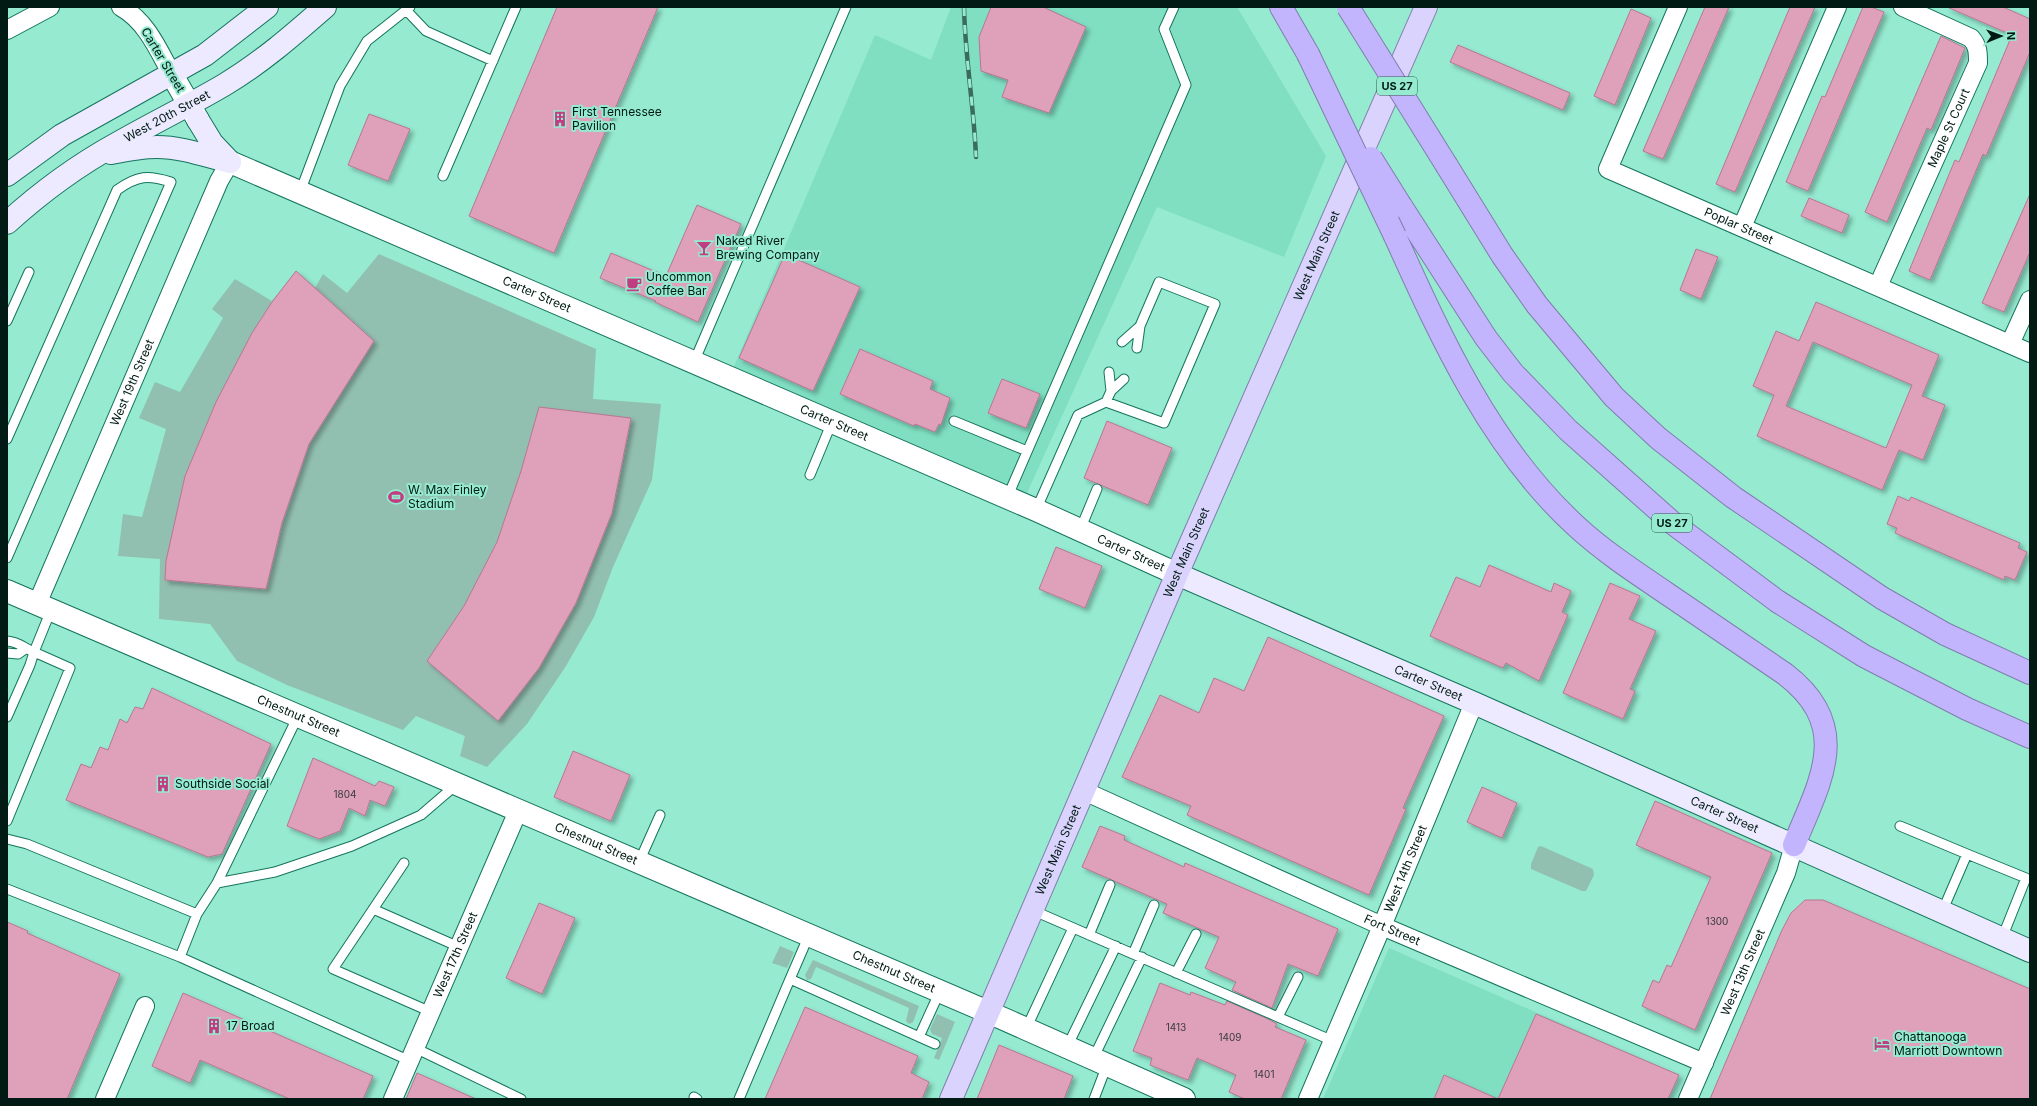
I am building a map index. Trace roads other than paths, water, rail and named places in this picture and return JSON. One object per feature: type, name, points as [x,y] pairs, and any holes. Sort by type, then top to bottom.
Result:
[{"type":"highway","name":"US 27","points":[[1281,7],[1401,206],[1482,332],[1512,373],[1573,434],[1675,525],[1777,601],[1864,656],[1967,709],[2030,737]]},
{"type":"highway","name":"US 27","points":[[1348,7],[1502,255],[1537,305],[1614,397],[1658,438],[1733,497],[1882,598],[1945,634],[2030,673]]},
{"type":"highway","points":[[1308,54],[1395,236],[1422,297],[1461,374],[1486,417],[1528,475],[1576,526],[1623,564],[1786,674],[1806,692],[1814,704],[1824,730],[1826,756],[1820,780],[1794,845]]},
{"type":"main road","points":[[7,175],[62,135],[205,55],[267,7]]},
{"type":"main road","name":"West 20th Street","points":[[7,222],[51,187],[96,156],[193,112],[225,84],[260,60],[325,7]]},
{"type":"main road","name":"West Main Street","points":[[951,1099],[1176,574],[1426,7]]},
{"type":"main road","points":[[193,112],[212,143],[230,162]]},
{"type":"main road","points":[[96,156],[158,147],[186,151],[230,162]]},
{"type":"main road","name":"Carter Street","points":[[1176,574],[2030,950]]},
{"type":"street","points":[[7,30],[50,7]]},
{"type":"street","name":"Carter Street","points":[[121,7],[136,18],[145,28],[193,112]]},
{"type":"street","name":"Poplar Street","points":[[1678,7],[1608,169],[1742,226],[2030,353]]},
{"type":"street","points":[[1742,226],[1837,7]]},
{"type":"street","name":"Maple St Court","points":[[1878,286],[1978,63],[1976,43],[1971,38],[1903,7]]},
{"type":"street","name":"Carter Street","points":[[230,162],[1036,510],[1176,574]]},
{"type":"street","name":"West 19th Street","points":[[44,607],[219,181],[230,162]]},
{"type":"street","points":[[2010,344],[2030,300]]},
{"type":"street","name":"Chestnut Street","points":[[7,591],[940,991],[1184,1099]]},
{"type":"street","name":"West 14th Street","points":[[1308,1099],[1474,704]]},
{"type":"street","name":"Fort Street","points":[[1084,791],[1382,926],[1704,1063]]},
{"type":"street","name":"West 17th Street","points":[[393,1099],[518,811]]},
{"type":"street","name":"West 13th Street","points":[[1688,1099],[1786,873],[1794,845]]},
{"type":"street","points":[[105,1099],[145,1006]]},
{"type":"lane","points":[[443,176],[516,7]]},
{"type":"lane","points":[[694,363],[846,7]]},
{"type":"lane","points":[[1007,498],[1186,85],[1164,29],[1174,7]]},
{"type":"lane","points":[[300,193],[340,86],[367,41],[408,8],[426,31],[493,60]]},
{"type":"lane","points":[[7,439],[117,190],[126,183],[145,177],[171,182],[8,553]]},
{"type":"lane","points":[[7,321],[29,272]]},
{"type":"lane","points":[[1106,402],[1164,423],[1215,304],[1159,282],[1140,326],[1137,348]]},
{"type":"lane","points":[[1122,342],[1140,326]]},
{"type":"lane","points":[[1109,372],[1111,391]]},
{"type":"lane","points":[[1036,510],[1078,415],[1106,402],[1111,391],[1124,379]]},
{"type":"lane","points":[[954,421],[1027,451]]},
{"type":"lane","points":[[810,475],[832,422]]},
{"type":"lane","points":[[1080,530],[1096,489]]},
{"type":"lane","points":[[7,718],[30,666],[29,651],[44,607]]},
{"type":"lane","points":[[7,641],[19,642],[29,651],[70,668],[7,821]]},
{"type":"lane","points":[[7,653],[18,654],[29,651]]},
{"type":"lane","points":[[180,957],[197,914],[217,883],[298,716]]},
{"type":"lane","points":[[217,883],[275,872],[352,846],[422,815],[457,784]]},
{"type":"lane","points":[[639,862],[660,815]]},
{"type":"lane","points":[[1900,826],[2028,879],[2002,938]]},
{"type":"lane","points":[[7,839],[27,844],[197,914]]},
{"type":"lane","points":[[1942,912],[1967,854]]},
{"type":"lane","points":[[404,863],[333,969],[431,1012]]},
{"type":"lane","points":[[1089,935],[1110,885]]},
{"type":"lane","points":[[7,889],[180,957],[521,1099]]},
{"type":"lane","points":[[1094,1099],[1100,1062],[1154,905]]},
{"type":"lane","points":[[373,909],[459,947]]},
{"type":"lane","points":[[1032,910],[1333,1041]]},
{"type":"lane","points":[[1026,1029],[1073,928]]},
{"type":"lane","points":[[1176,972],[1196,934]]},
{"type":"lane","points":[[739,1099],[809,935]]},
{"type":"lane","points":[[1067,1047],[1116,946]]},
{"type":"lane","points":[[1278,1017],[1298,977]]},
{"type":"lane","points":[[790,979],[935,1044]]},
{"type":"lane","points":[[919,1037],[940,991]]},
{"type":"railway","points":[[964,7],[976,157]]},
{"type":"place","name":"First Tennessee Pavilion","points":[[560,119]]},
{"type":"place","name":"Naked River Brewing Company","points":[[704,248]]},
{"type":"place","name":"Uncommon Coffee Bar","points":[[634,284]]},
{"type":"place","name":"W. Max Finley Stadium","points":[[396,497]]},
{"type":"place","name":"Southside Social","points":[[163,784]]},
{"type":"place","name":"17 Broad","points":[[214,1026]]},
{"type":"place","name":"Chattanooga Marriott Downtown","points":[[1882,1044]]}]
